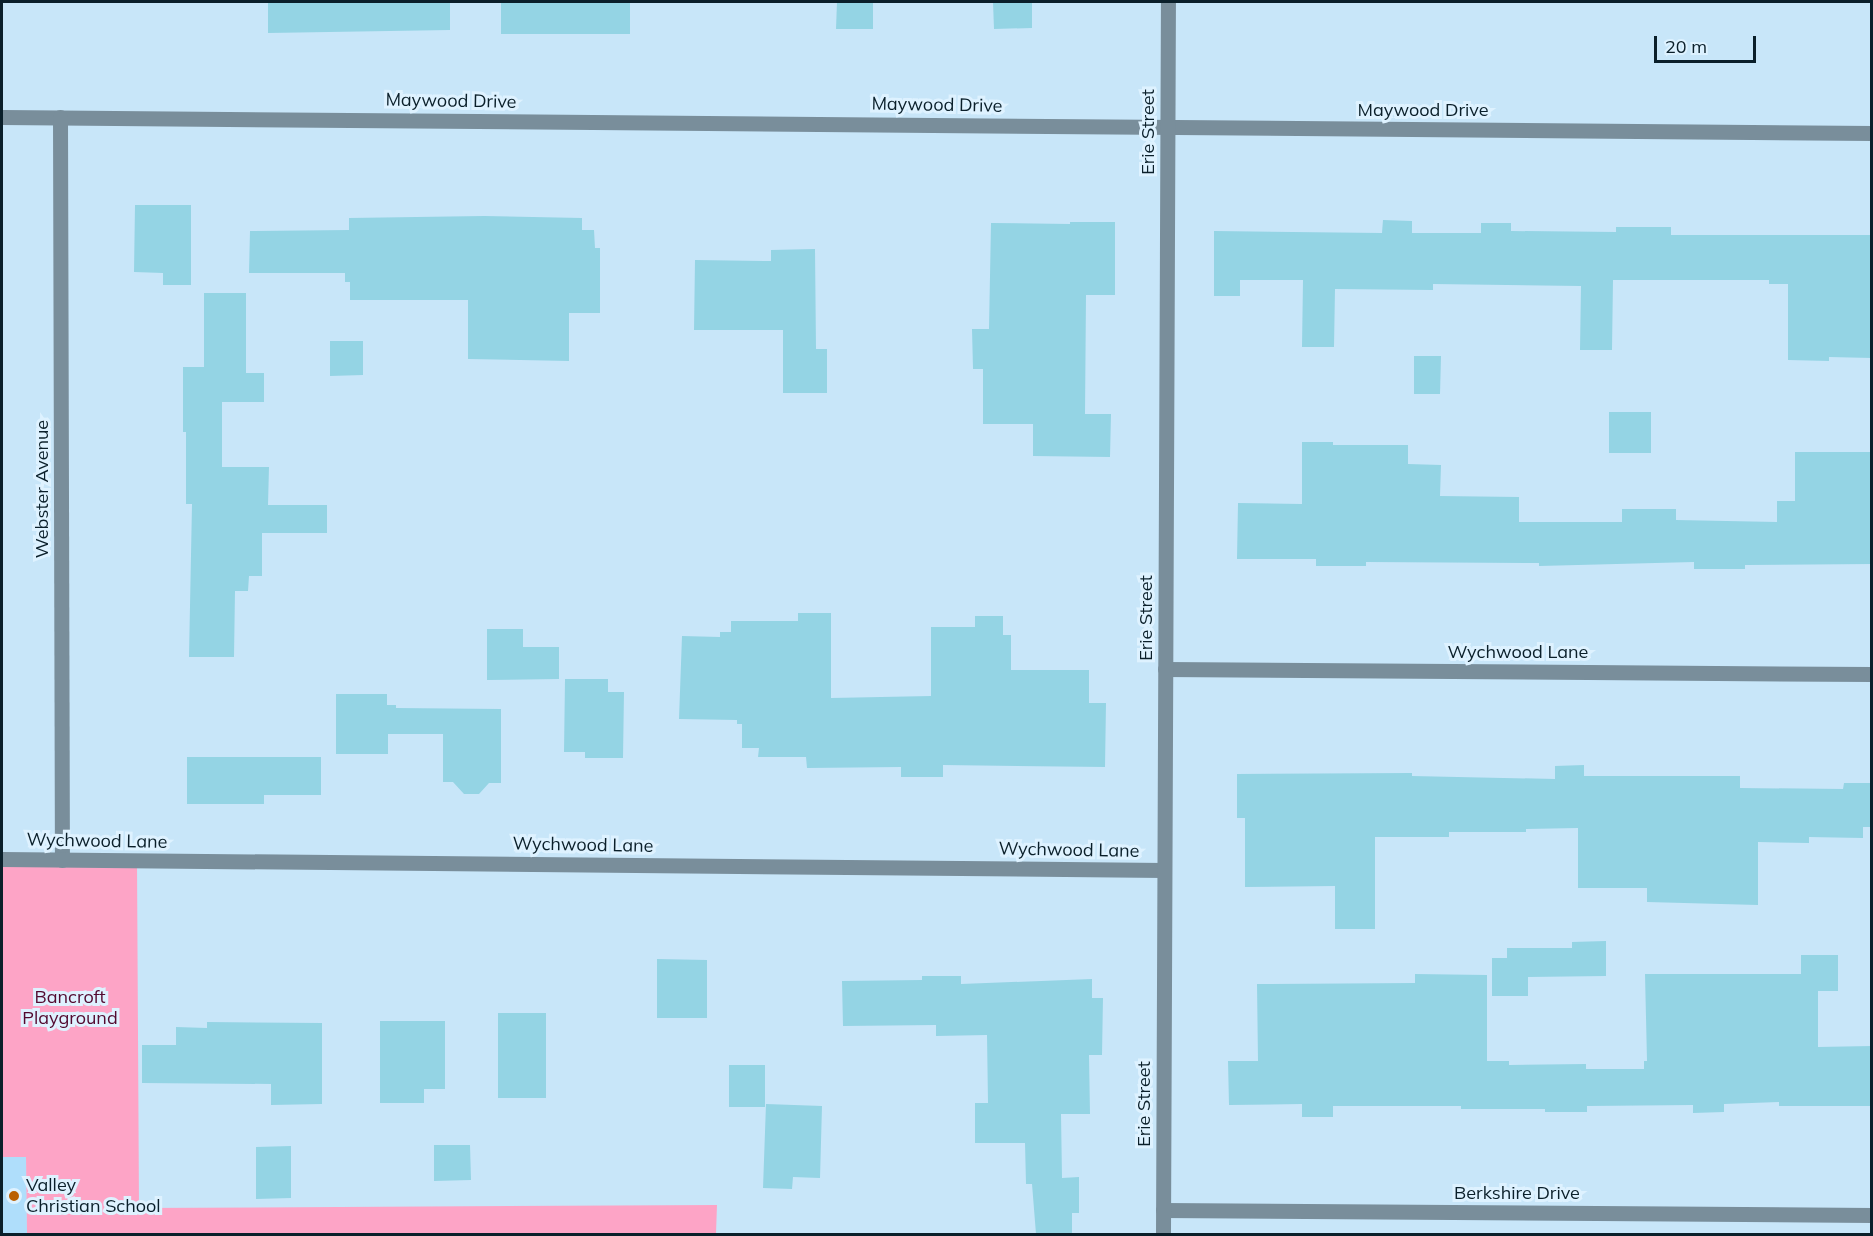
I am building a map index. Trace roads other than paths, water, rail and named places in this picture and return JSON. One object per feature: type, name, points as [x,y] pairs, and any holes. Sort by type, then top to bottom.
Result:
[{"type":"street","name":"Erie Street","points":[[1163,1234],[1168,2]]},
{"type":"street","name":"Maywood Drive","points":[[2,117],[1872,133]]},
{"type":"street","name":"Webster Avenue","points":[[60,117],[62,860]]},
{"type":"street","name":"Wychwood Lane","points":[[1165,669],[1872,674]]},
{"type":"street","name":"Wychwood Lane","points":[[2,859],[1164,870]]},
{"type":"street","name":"Berkshire Drive","points":[[1163,1210],[1872,1215]]},
{"type":"place","name":"Valley Christian School","points":[[14,1196]]},
{"type":"park label","name":"Bancroft Playground","points":[[70,1008]]}]
